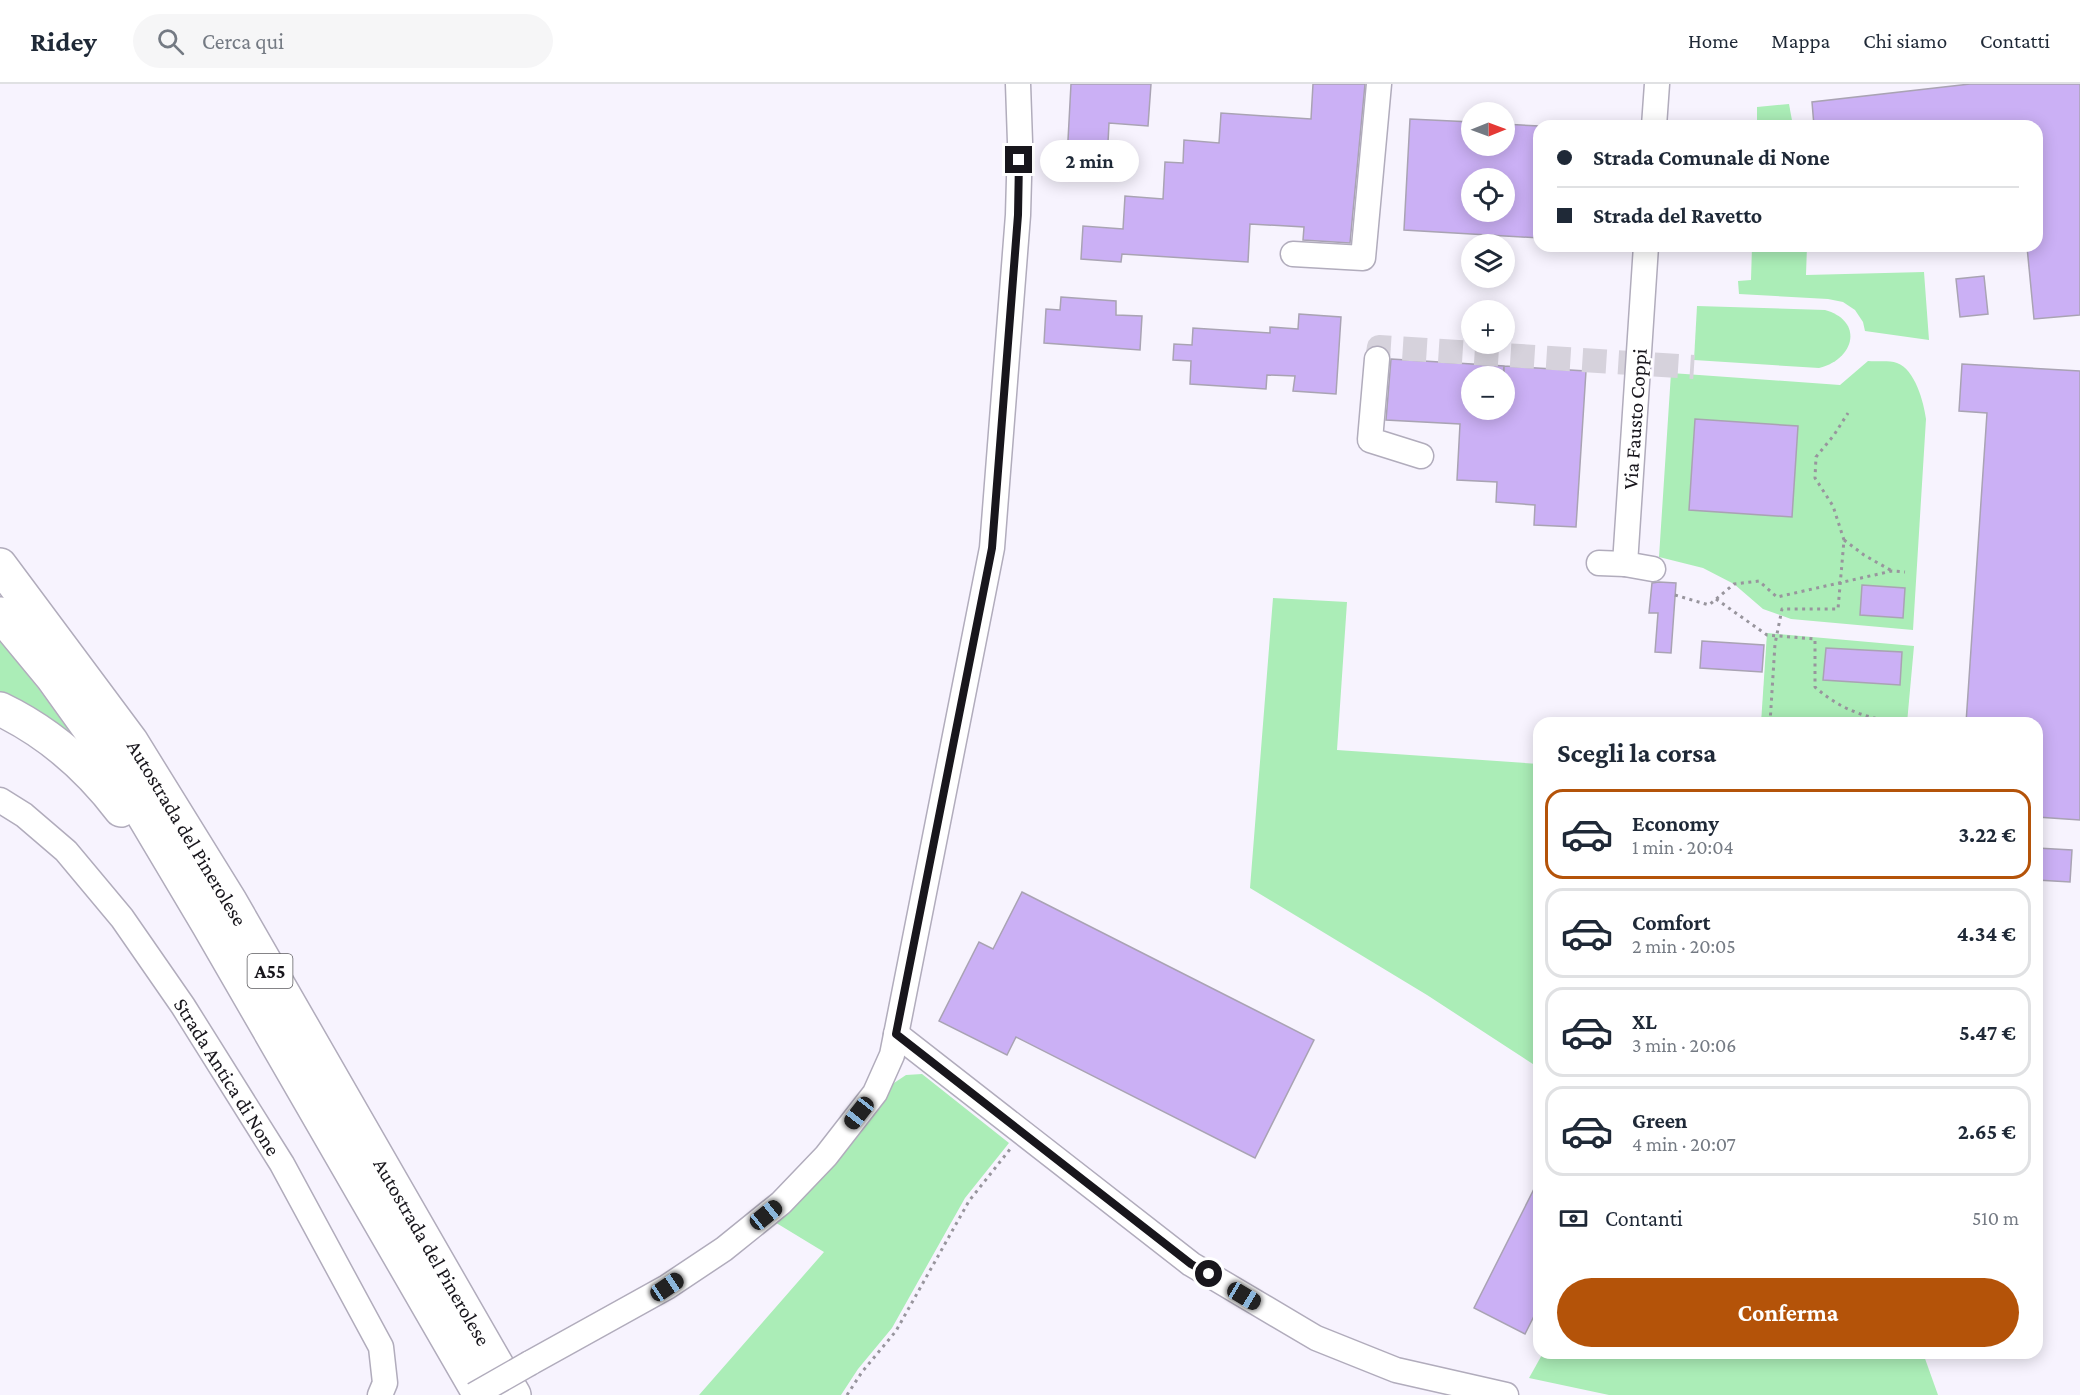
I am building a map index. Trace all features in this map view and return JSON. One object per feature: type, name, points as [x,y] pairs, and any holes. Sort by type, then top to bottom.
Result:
[{"type":"highway","name":"Autostrada del Pinerolese","points":[[0,565],[131,741],[230,901],[514,1395]]},
{"type":"highway","name":"Autostrada del Pinerolese","points":[[0,614],[52,677],[105,751],[208,924],[480,1395]]},
{"type":"highway","points":[[0,709],[17,717],[74,757],[102,786],[208,924]]},
{"type":"street","points":[[474,1395],[667,1287],[724,1249],[781,1203],[826,1156],[875,1093],[892,1055],[992,548],[1018,215],[1020,142],[1018,84]]},
{"type":"street","points":[[1293,254],[1363,258],[1379,84]]},
{"type":"street","points":[[1654,120],[1657,84]]},
{"type":"street","name":"Via Fausto Coppi","points":[[1625,564],[1646,252]]},
{"type":"street","points":[[1377,359],[1370,440],[1421,456]]},
{"type":"street","points":[[1599,563],[1625,564],[1653,569]]},
{"type":"street","name":"Strada Antica di None","points":[[0,800],[24,815],[66,850],[122,918],[183,1006],[282,1164],[381,1347],[385,1383],[380,1395]]},
{"type":"street","points":[[896,1034],[1191,1264],[1316,1338],[1396,1370],[1498,1394]]},
{"type":"path","points":[[1770,717],[1776,636],[1782,609],[1838,609],[1844,540],[1833,506],[1815,478],[1816,457],[1848,413]]},
{"type":"path","points":[[1844,540],[1892,571]]},
{"type":"path","points":[[1675,595],[1709,605],[1734,584],[1759,581],[1777,597],[1892,571],[1905,572]]},
{"type":"path","points":[[1716,599],[1767,635],[1815,639],[1815,687],[1831,701],[1850,711],[1872,717]]},
{"type":"path","points":[[847,1395],[862,1372],[896,1331],[969,1201],[1023,1133]]},
{"type":"green space","points":[[1789,104],[1792,120],[1757,120],[1757,107]]},
{"type":"green space","points":[[1752,252],[1807,252],[1806,275],[1924,272],[1929,340],[1865,331],[1863,322],[1855,310],[1843,302],[1828,299],[1739,294],[1738,281],[1751,280]]},
{"type":"green space","points":[[1697,306],[1825,310],[1846,322],[1850,331],[1850,340],[1841,357],[1819,368],[1694,360]]},
{"type":"green space","points":[[1868,361],[1894,362],[1903,366],[1918,387],[1925,412],[1913,630],[1791,619],[1763,609],[1734,584],[1703,568],[1659,557],[1671,373],[1840,385]]},
{"type":"green space","points":[[1273,598],[1347,602],[1337,750],[1533,764],[1533,1064],[1427,995],[1250,888]]},
{"type":"green space","points":[[1767,633],[1914,646],[1908,717],[1761,717]]},
{"type":"green space","points":[[0,641],[38,688],[79,745],[0,695]]},
{"type":"green space","points":[[922,1074],[1009,1143],[965,1198],[892,1328],[858,1369],[841,1395],[699,1395],[824,1252],[773,1221],[866,1119],[894,1083],[906,1075]]},
{"type":"green space","points":[[1540,1359],[1925,1359],[1938,1395],[1609,1395],[1529,1378]]},
{"type":"building","points":[[1071,84],[1151,84],[1148,126],[1109,123],[1107,162],[1067,159]]},
{"type":"building","points":[[1313,84],[1365,84],[1350,243],[1303,240],[1304,227],[1250,224],[1248,262],[1122,254],[1121,262],[1081,259],[1083,226],[1123,229],[1125,196],[1163,199],[1165,162],[1183,163],[1184,140],[1219,143],[1221,113],[1311,119]]},
{"type":"building","points":[[1970,84],[2080,84],[2080,315],[2034,319],[2027,252],[2043,252],[2043,120],[1814,120],[1812,102]]},
{"type":"building","points":[[1410,119],[1461,121],[1461,156],[1515,156],[1515,125],[1533,126],[1533,238],[1515,237],[1515,234],[1404,230]]},
{"type":"building","points":[[1984,276],[1988,314],[1960,317],[1956,279]]},
{"type":"building","points":[[1061,297],[1116,301],[1116,315],[1142,316],[1140,350],[1044,343],[1046,309],[1060,310]]},
{"type":"building","points":[[1299,314],[1341,317],[1336,394],[1293,391],[1295,376],[1267,375],[1266,389],[1190,384],[1191,361],[1173,360],[1174,344],[1192,345],[1193,328],[1270,333],[1270,327],[1298,329]]},
{"type":"building","points":[[1391,359],[1505,366],[1461,366],[1461,420],[1515,420],[1515,367],[1586,371],[1576,527],[1534,525],[1535,505],[1496,502],[1497,482],[1457,480],[1460,424],[1386,420]]},
{"type":"building","points":[[1962,364],[2080,371],[2080,820],[2043,817],[2043,717],[1966,717],[1987,413],[1959,411]]},
{"type":"building","points":[[1695,419],[1798,426],[1792,517],[1689,510]]},
{"type":"building","points":[[1652,583],[1676,583],[1671,653],[1655,652],[1658,613],[1649,613]]},
{"type":"building","points":[[1862,585],[1905,588],[1903,618],[1860,615]]},
{"type":"building","points":[[1702,641],[1764,645],[1762,672],[1700,668]]},
{"type":"building","points":[[1826,648],[1902,652],[1900,685],[1823,680]]},
{"type":"building","points":[[2043,848],[2072,850],[2070,882],[2043,880]]},
{"type":"building","points":[[1022,892],[1314,1040],[1255,1158],[1016,1037],[1007,1055],[939,1021],[979,942],[993,949]]},
{"type":"building","points":[[1533,1191],[1533,1318],[1525,1334],[1474,1308]]},
{"type":"tunnel","points":[[1377,359],[1379,347],[1694,367]]},
{"type":"route","points":[[1019,160],[1018,215],[992,548],[896,1034],[1191,1264],[1209,1274]]}]
